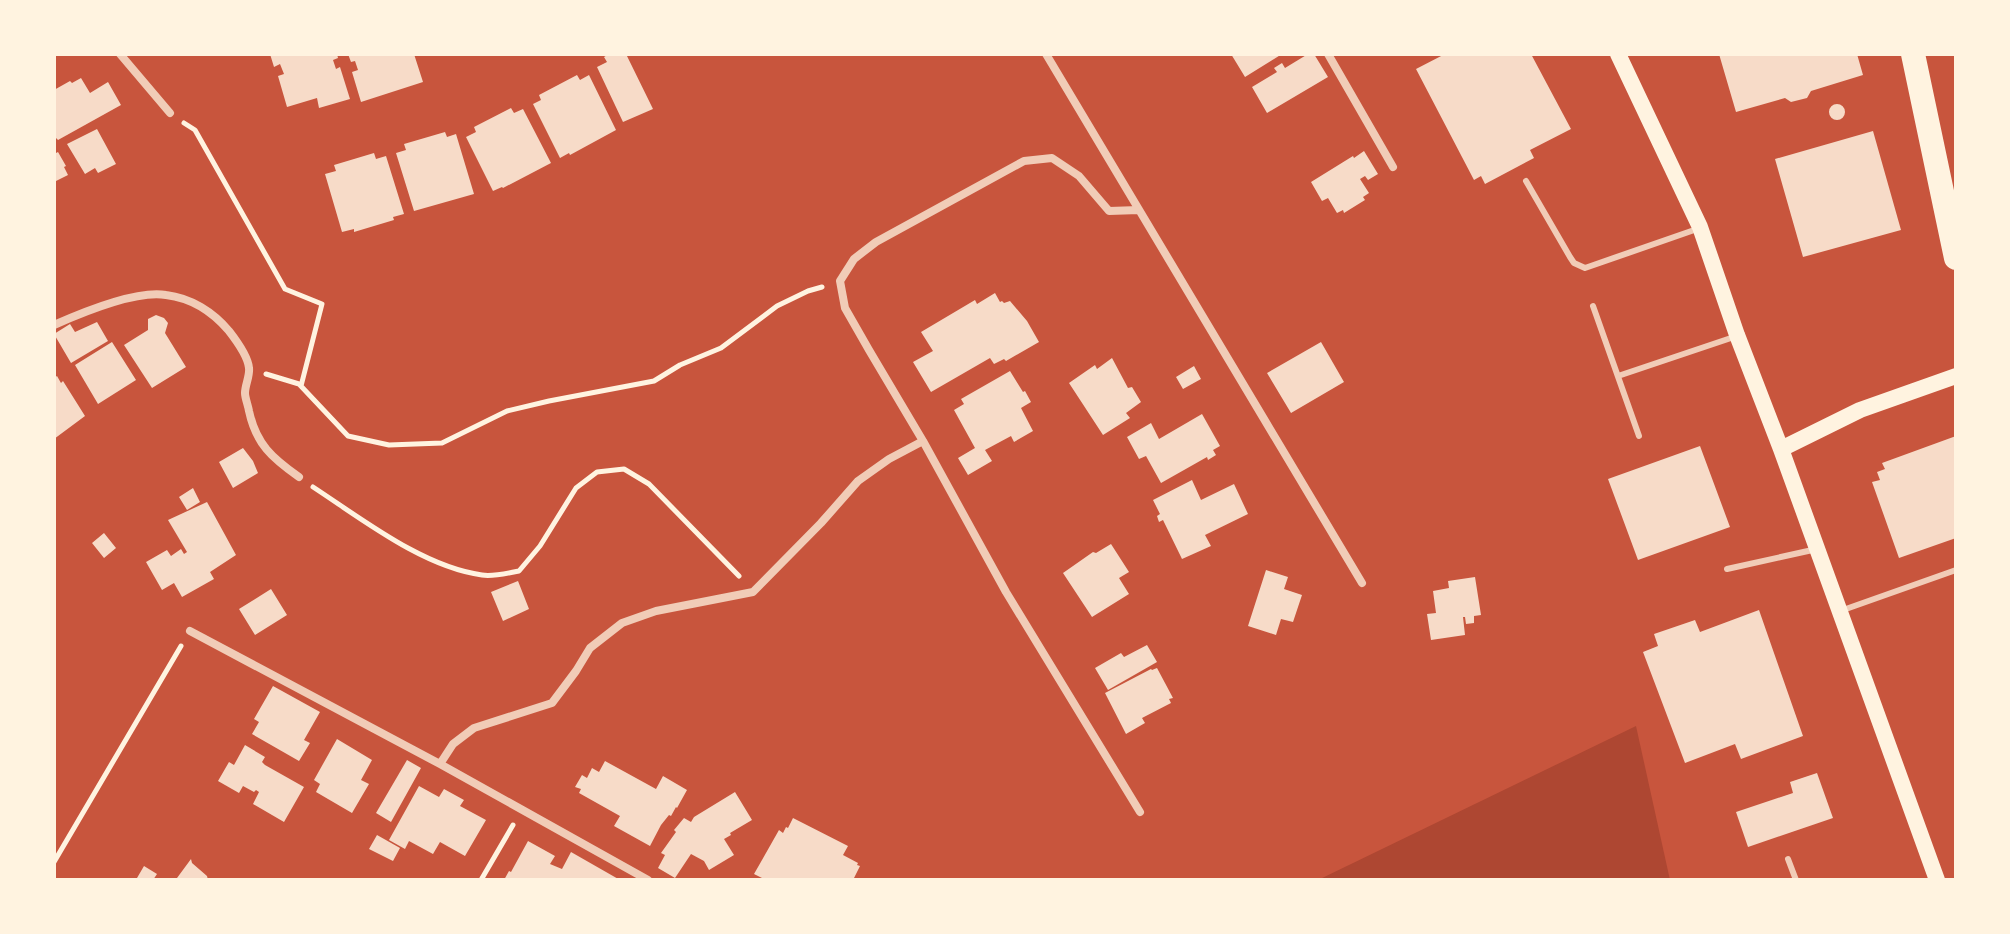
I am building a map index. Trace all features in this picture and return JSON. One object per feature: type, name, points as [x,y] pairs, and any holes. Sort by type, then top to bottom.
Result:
[{"type":"highway","points":[[1913,54],[1956,258]]},
{"type":"main road","points":[[1618,54],[1700,227],[1937,880]]},
{"type":"main road","points":[[1781,449],[1860,410],[1956,376]]},
{"type":"street","points":[[120,54],[170,113]]},
{"type":"street","points":[[1046,54],[1362,583]]},
{"type":"street","points":[[1328,54],[1393,167]]},
{"type":"street","points":[[1139,210],[1109,211],[1079,176],[1052,158],[1024,161],[876,242],[854,259],[840,281],[845,308],[1006,592],[1140,812]]},
{"type":"street","points":[[54,325],[138,296],[165,294],[194,303],[218,318],[238,342],[249,369],[245,392],[260,444],[278,463],[299,477]]},
{"type":"street","points":[[440,764],[453,744],[474,728],[552,703],[590,648],[622,623],[656,611],[753,592],[858,481],[889,459],[923,441]]},
{"type":"street","points":[[190,631],[440,764],[648,880]]},
{"type":"lane","points":[[1526,181],[1570,257],[1585,268],[1700,227]]},
{"type":"lane","points":[[1593,306],[1639,436]]},
{"type":"lane","points":[[1618,376],[1737,335]]},
{"type":"lane","points":[[1727,569],[1817,549]]},
{"type":"lane","points":[[1840,611],[1956,570]]},
{"type":"lane","points":[[1788,859],[1796,880]]},
{"type":"path","points":[[170,113],[195,130],[285,289],[322,304],[301,386]]},
{"type":"path","points":[[249,369],[299,384],[348,436],[389,445],[442,443],[507,411],[654,381],[680,365],[721,348],[777,306],[808,291],[840,281]]},
{"type":"path","points":[[299,477],[395,541],[437,562],[484,576],[519,571],[540,546],[576,488],[597,472],[624,469],[649,484],[753,592]]},
{"type":"path","points":[[54,862],[190,631]]},
{"type":"path","points":[[481,880],[521,810]]},
{"type":"shaded area","points":[[1636,726],[1670,880],[1318,880]]},
{"type":"building","points":[[270,54],[337,54],[338,58],[333,60],[336,69],[340,67],[350,99],[319,108],[317,98],[287,107],[278,76],[284,74],[280,64],[274,67]]},
{"type":"building","points":[[348,54],[414,54],[423,82],[361,102],[352,72],[358,70]]},
{"type":"building","points":[[626,54],[653,109],[623,122],[597,67],[607,62],[604,57]]},
{"type":"building","points":[[1231,54],[1282,54],[1245,77]]},
{"type":"building","points":[[1308,54],[1314,54],[1328,77],[1267,113],[1252,87],[1277,72],[1274,68],[1282,63],[1285,68]]},
{"type":"building","points":[[1445,54],[1531,54],[1571,129],[1530,150],[1534,158],[1485,184],[1481,176],[1474,180],[1416,69]]},
{"type":"building","points":[[1719,54],[1857,54],[1863,75],[1811,91],[1807,98],[1791,102],[1785,98],[1736,112]]},
{"type":"building","points":[[577,75],[580,80],[589,75],[616,130],[560,158],[533,104],[541,100],[539,95]]},
{"type":"building","points":[[81,78],[90,93],[108,82],[121,105],[58,140],[54,136],[54,90]]},
{"type":"building","points":[[1834,104],[1840,104],[1845,112],[1843,118],[1834,120],[1829,115],[1829,109]]},
{"type":"building","points":[[511,108],[514,113],[523,109],[551,163],[493,191],[466,137],[476,132],[474,127]]},
{"type":"building","points":[[97,129],[116,164],[98,173],[95,168],[85,174],[67,144]]},
{"type":"building","points":[[1873,131],[1901,230],[1803,257],[1775,159]]},
{"type":"building","points":[[445,132],[447,137],[456,134],[474,194],[414,211],[396,153],[406,150],[404,144]]},
{"type":"building","points":[[1364,151],[1378,174],[1368,180],[1365,176],[1360,179],[1369,193],[1363,197],[1365,200],[1344,213],[1343,210],[1337,213],[1328,198],[1322,201],[1311,182]]},
{"type":"building","points":[[58,152],[68,175],[54,182],[54,154]]},
{"type":"building","points":[[374,153],[376,159],[386,156],[404,214],[354,232],[354,229],[342,232],[325,174],[336,171],[334,165]]},
{"type":"building","points":[[995,293],[1000,302],[1010,301],[1039,342],[1006,361],[1004,359],[994,364],[990,358],[931,392],[913,362],[933,351],[921,332],[975,300],[977,304]]},
{"type":"building","points":[[156,315],[168,323],[165,333],[186,367],[152,388],[124,345],[148,330],[148,319]]},
{"type":"building","points":[[97,322],[108,341],[71,363],[54,334],[70,324],[75,332]]},
{"type":"building","points":[[112,342],[136,380],[98,404],[75,365]]},
{"type":"building","points":[[1321,342],[1344,382],[1291,413],[1267,373]]},
{"type":"building","points":[[1112,358],[1128,388],[1132,387],[1141,402],[1126,413],[1130,418],[1103,435],[1069,383],[1095,365],[1097,369]]},
{"type":"building","points":[[1194,366],[1201,379],[1183,389],[1176,377]]},
{"type":"building","points":[[1010,371],[1031,402],[1021,408],[1033,431],[1014,442],[1011,436],[985,450],[992,461],[968,475],[958,458],[975,448],[954,410],[964,404],[961,399]]},
{"type":"building","points":[[57,376],[85,416],[54,439],[54,378]]},
{"type":"building","points":[[1202,414],[1220,446],[1213,450],[1216,455],[1161,483],[1146,456],[1139,459],[1127,437],[1151,423],[1159,439]]},
{"type":"building","points":[[1956,436],[1956,538],[1899,558],[1872,482],[1880,480],[1877,472],[1885,469],[1882,463]]},
{"type":"building","points":[[1700,446],[1730,527],[1638,560],[1608,479]]},
{"type":"building","points":[[243,448],[258,473],[233,488],[219,462]]},
{"type":"building","points":[[1192,480],[1201,500],[1234,484],[1248,514],[1205,535],[1211,546],[1182,559],[1163,520],[1159,522],[1157,516],[1160,514],[1153,500]]},
{"type":"building","points":[[193,488],[200,502],[187,510],[179,497]]},
{"type":"building","points":[[207,502],[236,555],[210,572],[214,579],[182,597],[174,583],[162,590],[146,562],[167,550],[171,556],[181,549],[184,554],[187,552],[168,520]]},
{"type":"building","points":[[104,533],[116,548],[104,558],[92,543]]},
{"type":"building","points":[[1111,544],[1129,572],[1119,578],[1129,594],[1092,617],[1063,573],[1093,552]]},
{"type":"building","points":[[1266,570],[1288,577],[1284,589],[1302,595],[1293,622],[1281,619],[1276,635],[1248,626]]},
{"type":"building","points":[[1475,577],[1481,615],[1474,616],[1474,623],[1466,624],[1463,617],[1465,635],[1431,640],[1427,614],[1436,613],[1433,591],[1449,588],[1448,581]]},
{"type":"building","points":[[518,581],[529,609],[503,621],[491,592]]},
{"type":"building","points":[[271,589],[287,615],[255,635],[239,609]]},
{"type":"building","points":[[1759,610],[1803,736],[1741,759],[1735,744],[1685,763],[1643,652],[1658,646],[1654,634],[1695,620],[1700,632]]},
{"type":"building","points":[[1147,645],[1157,662],[1108,690],[1095,668],[1121,653],[1124,657]]},
{"type":"building","points":[[1157,668],[1173,698],[1169,699],[1171,703],[1142,718],[1145,723],[1126,734],[1105,693]]},
{"type":"building","points":[[273,686],[320,712],[304,740],[310,743],[299,761],[252,734],[259,722],[254,719]]},
{"type":"building","points":[[337,739],[372,760],[361,780],[369,784],[352,813],[316,792],[320,784],[314,780]]},
{"type":"building","points":[[245,745],[265,757],[262,762],[265,765],[304,787],[284,822],[253,804],[259,792],[256,790],[254,792],[243,786],[239,793],[218,781],[229,762],[234,765]]},
{"type":"building","points":[[407,760],[421,768],[391,822],[376,813]]},
{"type":"building","points":[[605,761],[656,789],[663,776],[687,790],[650,846],[614,826],[620,816],[579,793],[581,789],[575,787],[582,775],[587,778],[592,768],[599,772]]},
{"type":"building","points":[[1817,773],[1833,818],[1748,847],[1736,812],[1793,793],[1790,782]]},
{"type":"building","points":[[419,786],[439,797],[444,789],[464,800],[460,806],[486,820],[465,856],[440,842],[433,854],[409,841],[405,849],[389,840]]},
{"type":"building","points":[[735,792],[752,820],[724,839],[734,855],[709,870],[704,861],[691,854],[675,878],[658,868],[665,855],[661,853],[684,818],[691,822],[694,817]]},
{"type":"building","points":[[793,818],[848,846],[843,855],[860,866],[853,880],[766,880],[754,874],[779,830],[783,833]]},
{"type":"building","points":[[377,835],[400,848],[393,861],[369,849]]},
{"type":"building","points":[[528,841],[555,856],[550,864],[562,869],[571,852],[620,880],[504,880]]},
{"type":"building","points":[[191,859],[207,876],[208,880],[178,880]]},
{"type":"building","points":[[144,866],[157,874],[153,880],[137,878]]}]
